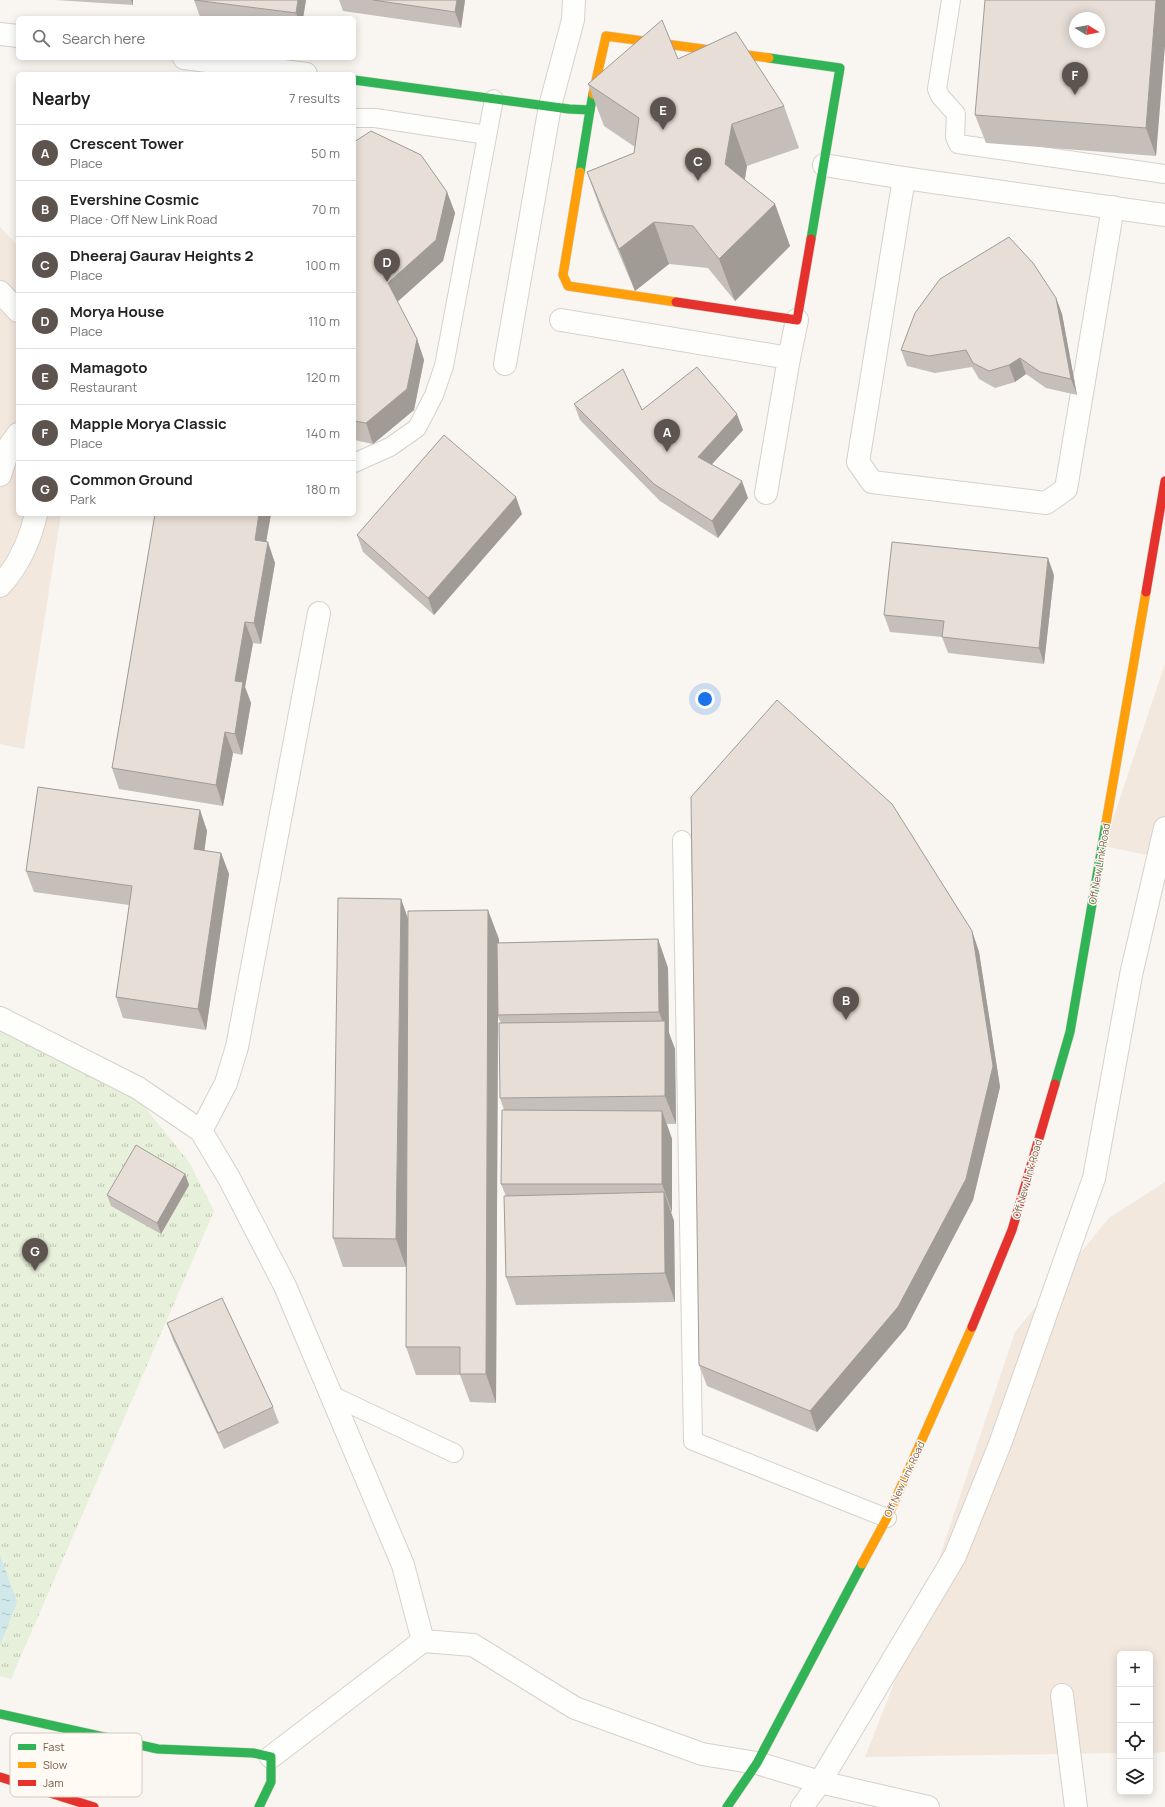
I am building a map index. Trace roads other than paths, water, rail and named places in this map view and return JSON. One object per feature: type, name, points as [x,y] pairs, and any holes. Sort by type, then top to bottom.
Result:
[{"type":"street","points":[[505,364],[550,106],[572,20],[574,0]]},
{"type":"street","points":[[0,34],[16,36]]},
{"type":"street","points":[[766,493],[789,358],[798,320],[840,68],[606,36],[590,110],[563,275],[568,286],[798,320]]},
{"type":"street","points":[[199,60],[291,72]]},
{"type":"street","points":[[356,80],[590,110]]},
{"type":"street","points":[[824,165],[904,178],[1165,215]]},
{"type":"street","points":[[904,178],[858,462],[872,482],[1046,503],[1066,489],[1113,207]]},
{"type":"street","points":[[0,292],[16,309]]},
{"type":"street","points":[[561,320],[789,358]]},
{"type":"street","points":[[0,474],[10,445],[16,437]]},
{"type":"street","name":"Off New Link Road","points":[[727,1807],[757,1763],[887,1518],[958,1362],[1012,1230],[1070,1032],[1165,481]]},
{"type":"street","points":[[0,586],[11,574],[28,542],[35,516]]},
{"type":"street","points":[[201,1131],[226,1083],[237,1047],[318,613]]},
{"type":"street","points":[[802,1807],[820,1782],[955,1556],[1000,1444],[1094,1178],[1131,975],[1165,828]]},
{"type":"street","points":[[0,1018],[138,1088],[201,1131],[229,1178],[285,1286],[403,1565],[423,1642]]},
{"type":"street","points":[[142,1745],[158,1749],[253,1753],[271,1757],[423,1642],[473,1645],[575,1708],[702,1754],[757,1763],[820,1782],[928,1807]]},
{"type":"street","points":[[1062,1695],[1076,1807]]},
{"type":"street","points":[[0,1714],[86,1733]]},
{"type":"street","points":[[259,1807],[271,1782],[271,1757]]},
{"type":"street","points":[[0,1777],[10,1780]]},
{"type":"street","points":[[63,1797],[94,1807]]},
{"type":"lane","points":[[951,0],[937,89],[940,96],[956,114],[955,137],[958,144],[1165,174]]},
{"type":"lane","points":[[356,462],[390,447],[417,428],[434,395],[444,366],[494,99]]},
{"type":"lane","points":[[356,118],[375,118],[487,136]]},
{"type":"lane","points":[[682,840],[693,1441],[887,1518]]},
{"type":"lane","points":[[331,1395],[454,1453]]},
{"type":"water","points":[[0,1555],[17,1602],[1,1643],[0,1643]]},
{"type":"place","name":"Mapple Morya Classic","points":[[1075,95]]},
{"type":"place","name":"Mamagoto","points":[[663,130]]},
{"type":"place","name":"Dheeraj Gaurav Heights 2","points":[[698,181]]},
{"type":"place","name":"Morya House","points":[[387,282]]},
{"type":"place","name":"Crescent Tower","points":[[667,452]]},
{"type":"place","name":"Evershine Cosmic","points":[[846,1020]]},
{"type":"place","name":"Common Ground","points":[[35,1271]]}]
